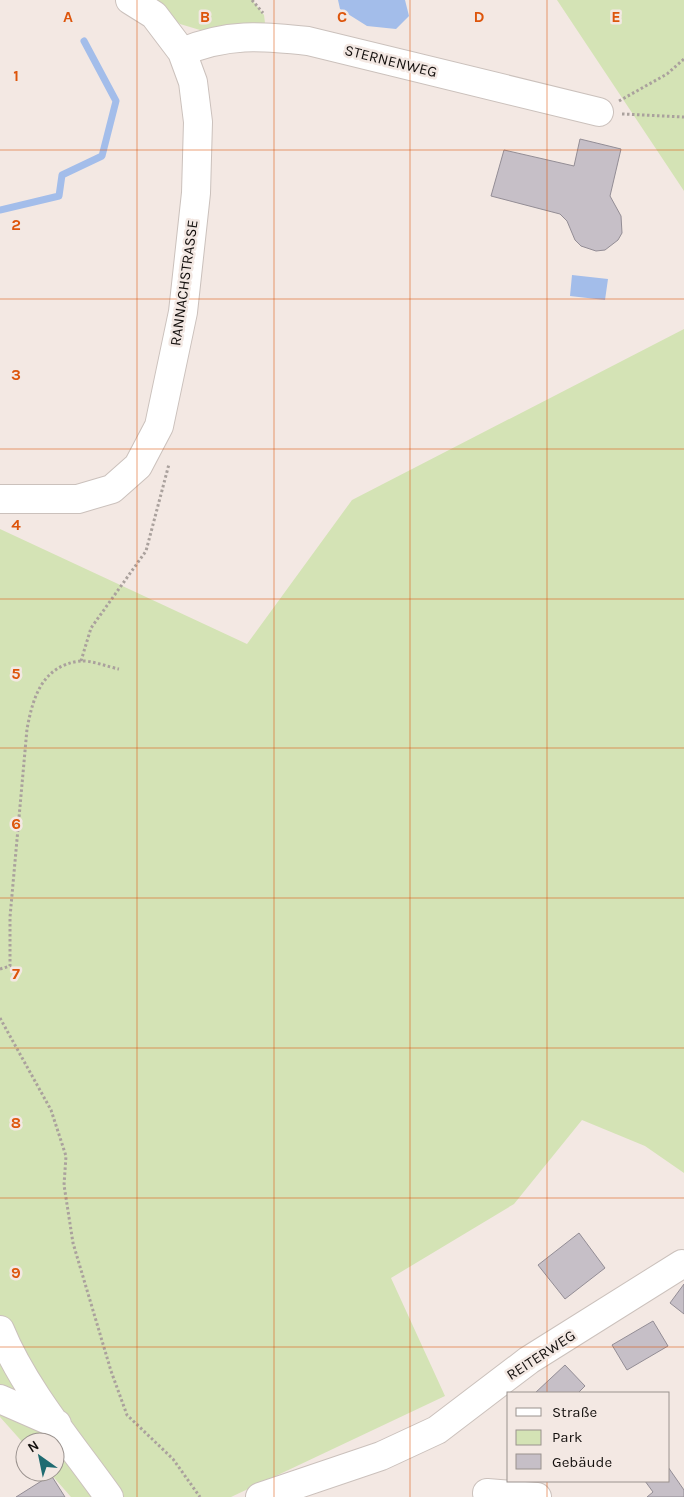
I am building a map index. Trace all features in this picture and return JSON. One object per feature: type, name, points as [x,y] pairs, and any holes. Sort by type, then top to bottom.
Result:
[{"type":"street","name":"RANNACHSTRASSE","points":[[0,499],[78,499],[112,490],[138,466],[159,426],[183,312],[196,193],[198,122],[192,82],[182,52],[154,15],[130,0]]},
{"type":"street","name":"STERNENWEG","points":[[182,52],[224,38],[272,37],[308,41],[599,112]]},
{"type":"street","name":"REITERWEG","points":[[260,1497],[381,1456],[437,1430],[529,1360],[682,1264]]},
{"type":"street","points":[[0,1330],[6,1344],[57,1424],[109,1497]]},
{"type":"street","points":[[0,1399],[57,1424]]},
{"type":"street","points":[[487,1493],[537,1497]]},
{"type":"path","points":[[599,112],[667,74],[684,58]]},
{"type":"path","points":[[599,112],[684,117]]},
{"type":"path","points":[[81,661],[91,628],[146,551],[171,450],[159,426]]},
{"type":"path","points":[[0,969],[10,966],[11,907],[27,729],[32,702],[40,684],[58,669],[81,661],[119,669]]},
{"type":"path","points":[[0,1018],[51,1110],[66,1156],[64,1184],[73,1243],[127,1415],[173,1459],[200,1497]]},
{"type":"green space","points":[[150,0],[252,0],[264,15],[266,31],[200,30],[180,24]]},
{"type":"green space","points":[[557,0],[684,0],[684,191]]},
{"type":"green space","points":[[684,329],[684,1173],[645,1146],[582,1120],[514,1204],[391,1278],[445,1396],[231,1497],[71,1497],[58,1482],[65,1482],[65,1432],[15,1432],[15,1434],[0,1417],[0,529],[247,644],[352,500]]},
{"type":"water","points":[[338,0],[405,0],[409,16],[396,29],[367,26],[340,9]]},
{"type":"water","points":[[572,275],[608,279],[605,300],[570,296]]},
{"type":"building","points":[[580,139],[621,149],[610,196],[621,216],[622,233],[618,240],[605,250],[596,251],[581,246],[575,240],[567,221],[560,214],[491,196],[504,150],[574,166]]},
{"type":"building","points":[[579,1233],[605,1268],[565,1299],[538,1265]]},
{"type":"building","points":[[684,1284],[684,1314],[670,1303]]},
{"type":"building","points":[[653,1321],[668,1346],[627,1370],[612,1345]]},
{"type":"building","points":[[565,1365],[585,1386],[579,1392],[536,1392]]},
{"type":"building","points":[[669,1468],[684,1490],[684,1497],[647,1497],[653,1492],[646,1482],[669,1482]]},
{"type":"building","points":[[40,1482],[55,1482],[65,1497],[16,1497]]},
{"type":"waterway","points":[[0,210],[59,196],[62,175],[102,156],[116,101],[84,41]]}]
